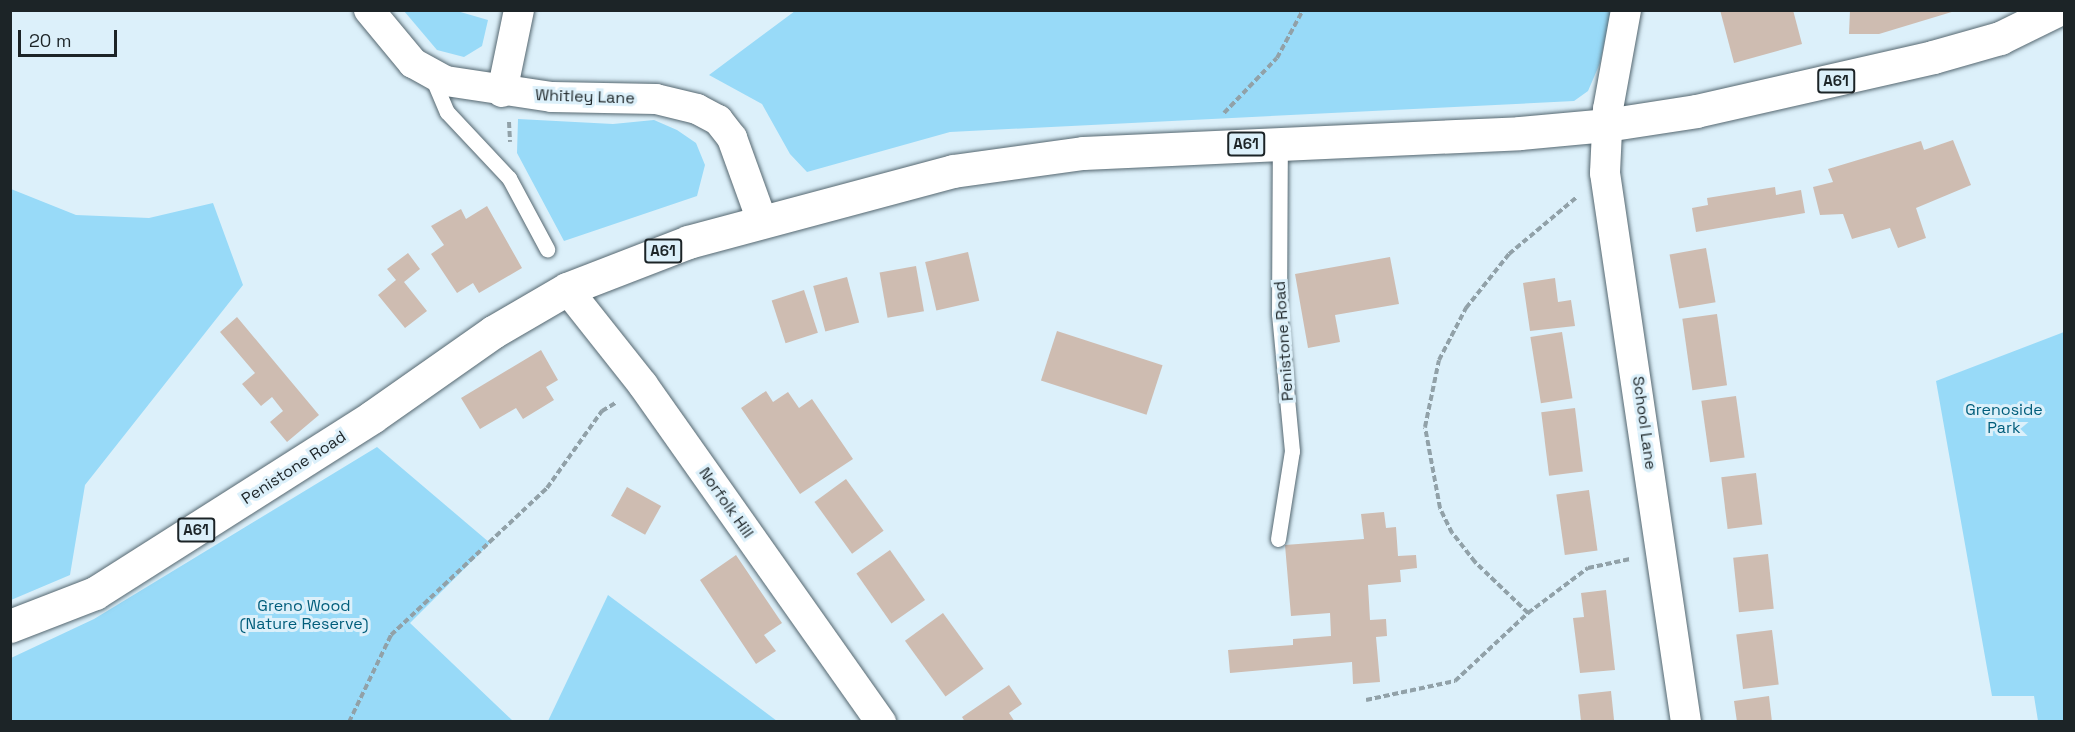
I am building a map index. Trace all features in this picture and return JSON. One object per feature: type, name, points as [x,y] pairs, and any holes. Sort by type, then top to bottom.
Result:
[{"type":"highway","name":"A61","points":[[567,289],[688,242],[953,171],[1083,153],[1280,141],[1476,136],[1606,125],[1783,94],[1898,67],[2000,38],[2057,10]]},
{"type":"highway","name":"Penistone Road","points":[[10,626],[95,593],[363,423],[493,332],[567,289]]},
{"type":"street","name":"Whitley Lane","points":[[369,10],[413,63],[429,74],[502,92],[656,99],[697,109],[718,120],[732,138],[762,221]]},
{"type":"street","points":[[502,92],[519,10]]},
{"type":"street","name":"School Lane","points":[[1626,10],[1606,125],[1605,172],[1686,722]]},
{"type":"street","name":"Norfolk Hill","points":[[567,289],[643,386],[880,722]]},
{"type":"lane","points":[[429,74],[447,112],[509,178],[547,249]]},
{"type":"lane","name":"Penistone Road","points":[[1278,539],[1292,451],[1279,314],[1280,141]]},
{"type":"path","points":[[1223,145],[1225,109],[1277,58],[1303,10]]},
{"type":"path","points":[[502,92],[510,129],[509,178]]},
{"type":"path","points":[[1528,613],[1475,562],[1452,533],[1440,508],[1425,427],[1438,360],[1466,308],[1509,254],[1605,172]]},
{"type":"path","points":[[349,722],[391,636],[547,488],[602,411],[643,386]]},
{"type":"path","points":[[1366,700],[1455,681],[1528,613],[1588,568],[1663,554]]},
{"type":"green space","points":[[404,11],[457,11],[488,20],[482,46],[464,57],[437,50]]},
{"type":"green space","points":[[795,11],[1611,11],[1600,63],[1588,91],[1574,101],[950,132],[807,172],[790,154],[762,104],[709,75]]},
{"type":"green space","points":[[518,119],[613,124],[654,120],[677,130],[696,143],[705,165],[697,196],[564,241],[517,153]]},
{"type":"green space","points":[[11,189],[76,215],[149,218],[213,203],[243,285],[85,485],[70,575],[11,600]]},
{"type":"green space","name":"Grenoside Park","points":[[2064,332],[2064,721],[2038,721],[2034,696],[1992,696],[1936,381]]},
{"type":"green space","name":"Greno Wood (Nature Reserve)","points":[[377,447],[490,543],[410,623],[513,721],[11,721],[11,658],[94,619]]},
{"type":"green space","points":[[608,595],[777,721],[548,721]]},
{"type":"building","points":[[1720,10],[1793,10],[1802,44],[1734,63]]},
{"type":"building","points":[[1850,10],[1955,11],[1879,34],[1849,34]]},
{"type":"building","points":[[1953,140],[1971,185],[1916,208],[1926,238],[1898,248],[1890,228],[1852,239],[1843,214],[1820,215],[1813,187],[1833,182],[1828,169],[1921,141],[1924,150]]},
{"type":"building","points":[[1775,187],[1776,195],[1801,190],[1805,213],[1696,232],[1692,208],[1708,205],[1707,198]]},
{"type":"building","points":[[487,206],[522,268],[479,293],[473,283],[457,293],[431,254],[444,245],[431,226],[461,209],[466,219]]},
{"type":"building","points":[[1706,248],[1716,302],[1679,309],[1670,254]]},
{"type":"building","points":[[968,252],[979,301],[936,311],[925,262]]},
{"type":"building","points":[[408,253],[420,269],[404,282],[427,311],[405,328],[378,295],[396,280],[387,269]]},
{"type":"building","points":[[1390,257],[1399,304],[1335,315],[1340,342],[1308,348],[1295,274]]},
{"type":"building","points":[[916,266],[924,311],[888,318],[880,272]]},
{"type":"building","points":[[847,277],[859,322],[825,331],[813,286]]},
{"type":"building","points":[[1555,278],[1558,302],[1571,300],[1575,326],[1530,331],[1523,283]]},
{"type":"building","points":[[804,290],[818,333],[786,343],[772,301]]},
{"type":"building","points":[[1717,314],[1727,385],[1692,390],[1682,319]]},
{"type":"building","points":[[237,317],[319,415],[287,442],[270,422],[283,411],[272,397],[261,406],[242,384],[255,373],[220,332]]},
{"type":"building","points":[[1057,331],[1163,365],[1146,415],[1041,380]]},
{"type":"building","points":[[1562,332],[1572,398],[1541,403],[1530,337]]},
{"type":"building","points":[[541,350],[558,380],[546,387],[554,400],[523,419],[516,408],[480,429],[461,398]]},
{"type":"building","points":[[766,391],[773,402],[788,392],[799,408],[812,399],[853,459],[800,494],[741,408]]},
{"type":"building","points":[[1736,396],[1745,457],[1710,462],[1701,401]]},
{"type":"building","points":[[1575,408],[1583,472],[1549,476],[1541,412]]},
{"type":"building","points":[[1756,473],[1762,525],[1728,529],[1721,477]]},
{"type":"building","points":[[846,479],[884,531],[852,554],[814,502]]},
{"type":"building","points":[[627,487],[661,506],[645,535],[611,516]]},
{"type":"building","points":[[1589,490],[1597,550],[1565,555],[1556,495]]},
{"type":"building","points":[[1384,512],[1386,528],[1396,527],[1398,556],[1416,555],[1417,568],[1400,570],[1401,582],[1368,585],[1370,620],[1386,619],[1387,636],[1376,637],[1380,682],[1353,684],[1352,662],[1230,673],[1228,650],[1293,645],[1293,639],[1331,636],[1330,613],[1291,616],[1285,545],[1364,539],[1361,514]]},
{"type":"building","points":[[890,550],[925,600],[891,623],[856,574]]},
{"type":"building","points":[[1768,554],[1774,609],[1739,612],[1733,558]]},
{"type":"building","points":[[736,555],[782,623],[764,635],[776,651],[756,664],[700,580]]},
{"type":"building","points":[[1606,590],[1615,670],[1580,673],[1573,618],[1584,617],[1581,593]]},
{"type":"building","points":[[943,613],[984,669],[946,696],[905,641]]},
{"type":"building","points":[[1772,630],[1779,685],[1743,689],[1736,634]]},
{"type":"building","points":[[1009,685],[1022,704],[1009,713],[1015,722],[965,722],[962,717]]},
{"type":"building","points":[[1611,691],[1614,722],[1581,722],[1578,694]]},
{"type":"building","points":[[1769,696],[1772,722],[1737,722],[1734,701]]}]
